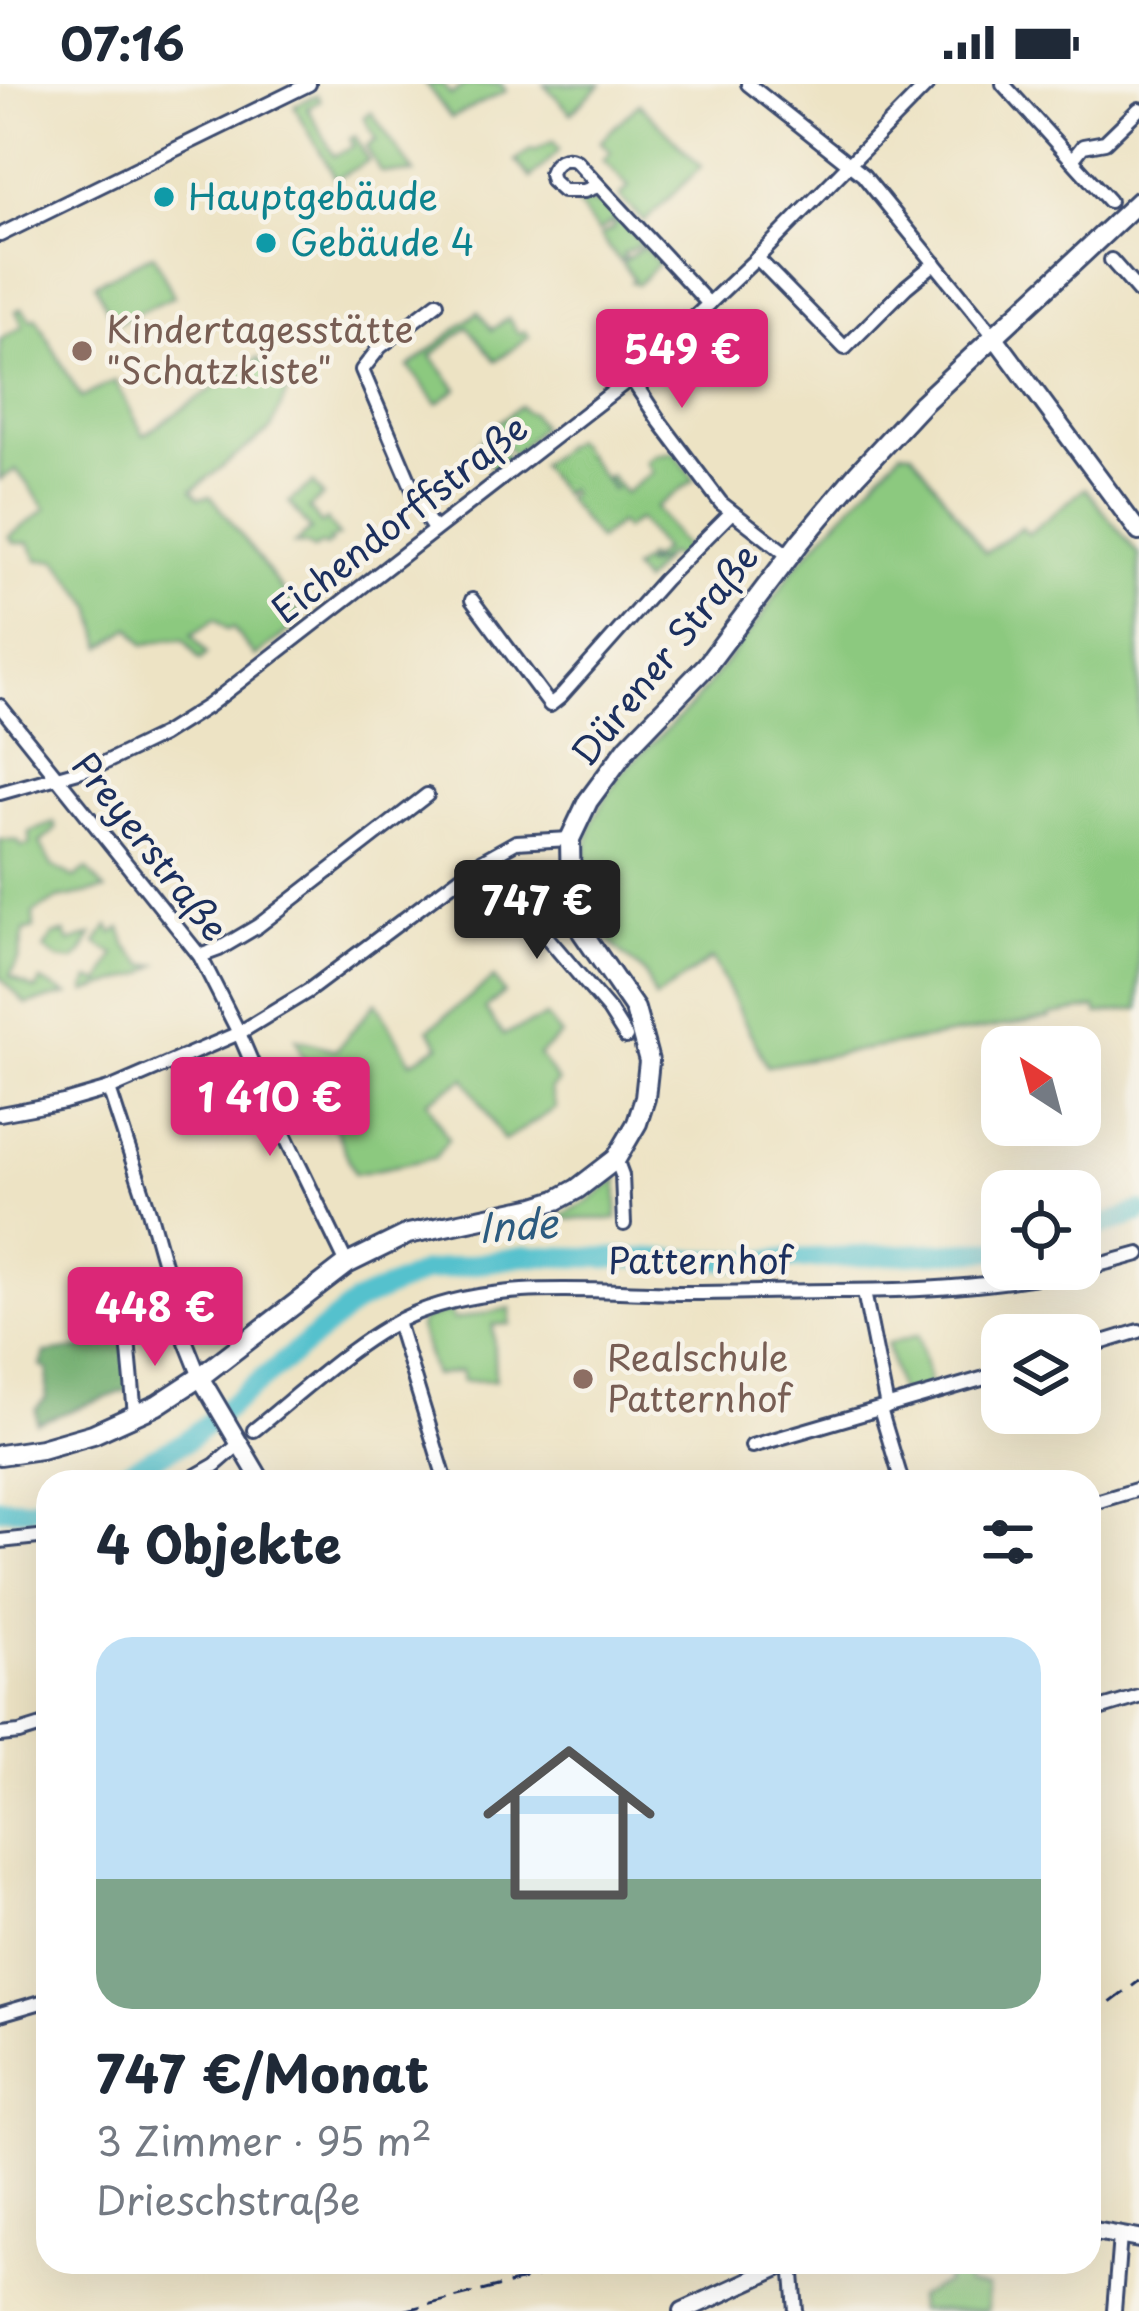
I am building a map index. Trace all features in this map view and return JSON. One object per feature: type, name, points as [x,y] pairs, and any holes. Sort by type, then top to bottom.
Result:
[{"type":"main road","name":"Dürener Straße","points":[[569,839],[609,770],[707,664],[856,474],[1115,208],[1139,201]]},
{"type":"main road","points":[[994,336],[1139,532]]},
{"type":"main road","points":[[0,1455],[93,1434],[204,1385],[347,1264],[408,1234],[557,1200],[616,1159],[632,1134],[645,1098],[647,1044],[624,990],[582,932],[571,899],[569,839]]},
{"type":"main road","points":[[204,1385],[254,1470]]},
{"type":"main road","points":[[683,2311],[765,2274]]},
{"type":"street","points":[[0,235],[309,84]]},
{"type":"street","points":[[748,84],[863,175],[994,336]]},
{"type":"street","name":"Eichendorffstraße","points":[[0,793],[100,765],[162,736],[208,706],[631,378],[928,84]]},
{"type":"street","points":[[1003,84],[1115,208]]},
{"type":"street","points":[[1072,160],[1083,146],[1112,137],[1139,109]]},
{"type":"street","points":[[598,186],[710,304]]},
{"type":"street","points":[[757,258],[845,348],[935,263]]},
{"type":"street","points":[[1111,260],[1139,292]]},
{"type":"street","points":[[434,529],[362,370],[380,347],[436,303]]},
{"type":"street","points":[[631,378],[710,490],[731,513],[789,556]]},
{"type":"street","points":[[472,600],[550,705],[731,513]]},
{"type":"street","name":"Preyerstraße","points":[[0,706],[200,956],[347,1264]]},
{"type":"street","points":[[200,956],[258,926],[427,795]]},
{"type":"street","points":[[0,1114],[110,1089],[239,1033],[308,991],[482,861],[516,842],[569,839]]},
{"type":"street","points":[[482,861],[609,1010],[626,1037]]},
{"type":"street","points":[[110,1089],[186,1342],[204,1385]]},
{"type":"street","points":[[616,1159],[622,1175],[624,1224]]},
{"type":"street","name":"Patternhof","points":[[254,1430],[397,1322],[461,1298],[499,1292],[906,1291],[1028,1280],[1139,1254]]},
{"type":"street","points":[[864,1292],[883,1408],[899,1470]]},
{"type":"street","points":[[397,1322],[442,1470]]},
{"type":"street","points":[[127,1329],[135,1415]]},
{"type":"street","points":[[1101,1343],[1139,1331]]},
{"type":"street","points":[[752,1446],[981,1379]]},
{"type":"street","points":[[206,1470],[234,1438]]},
{"type":"street","points":[[1101,1500],[1139,1489]]},
{"type":"street","points":[[0,1540],[36,1537]]},
{"type":"street","points":[[1101,1708],[1139,1696]]},
{"type":"street","points":[[0,1736],[36,1728]]},
{"type":"street","points":[[0,2014],[36,2004]]},
{"type":"street","points":[[1114,2311],[1130,2238]]},
{"type":"street","points":[[792,2274],[796,2311]]},
{"type":"green space","points":[[426,84],[442,84],[451,95],[465,84],[501,84],[506,91],[451,118]]},
{"type":"green space","points":[[544,84],[601,84],[571,113]]},
{"type":"green space","points":[[317,95],[320,101],[308,108],[334,156],[353,146],[350,138],[355,136],[368,161],[336,179],[294,106]]},
{"type":"green space","points":[[639,103],[701,167],[644,222],[620,197],[629,187],[603,160],[611,152],[600,141]]},
{"type":"green space","points":[[371,112],[414,173],[381,172],[366,147],[376,140],[364,117]]},
{"type":"green space","points":[[553,141],[558,152],[531,178],[516,161]]},
{"type":"green space","points":[[579,201],[602,204],[617,218],[598,232]]},
{"type":"green space","points":[[620,220],[641,244],[619,261],[600,236]]},
{"type":"green space","points":[[643,247],[659,263],[637,285],[622,263]]},
{"type":"green space","points":[[153,254],[174,296],[114,324],[95,284]]},
{"type":"green space","points":[[22,308],[31,320],[36,317],[81,398],[115,381],[144,435],[258,358],[287,392],[271,429],[192,490],[199,498],[210,496],[216,502],[300,614],[297,624],[255,657],[233,628],[228,630],[215,619],[192,634],[207,654],[200,660],[184,639],[144,645],[131,627],[103,647],[93,607],[57,560],[38,560],[29,543],[14,543],[9,537],[46,509],[16,469],[0,480],[0,340],[23,326],[16,311]]},
{"type":"green space","points":[[478,312],[492,330],[508,318],[519,334],[524,331],[529,337],[496,361],[468,327],[431,356],[457,389],[437,404],[409,367]]},
{"type":"green space","points":[[520,406],[541,426],[514,455],[492,427]]},
{"type":"green space","points":[[490,434],[509,459],[494,470],[476,445]]},
{"type":"green space","points":[[573,439],[612,489],[606,478],[610,475],[625,493],[653,472],[646,462],[654,455],[675,452],[694,480],[656,507],[687,551],[679,560],[669,554],[664,557],[664,558],[643,583],[632,569],[641,562],[646,566],[663,559],[644,560],[663,550],[639,519],[624,529],[619,523],[598,540],[565,498],[571,493],[568,489],[562,494],[539,465]]},
{"type":"green space","points":[[901,451],[912,452],[985,553],[1022,527],[1028,534],[1085,488],[1139,555],[1139,1009],[1098,1014],[1096,1008],[767,1066],[712,958],[655,999],[645,974],[593,922],[582,867],[593,820],[620,774],[691,706],[794,568]]},
{"type":"green space","points":[[313,483],[323,496],[309,508],[339,536],[314,549],[294,544],[311,530],[289,502]]},
{"type":"green space","points":[[54,823],[56,829],[40,843],[52,866],[74,878],[87,869],[105,890],[58,899],[33,913],[34,928],[24,931],[10,976],[36,990],[41,981],[68,995],[26,1004],[0,977],[0,840],[18,841],[22,847],[30,844],[30,832]]},
{"type":"green space","points":[[108,926],[113,933],[121,928],[127,947],[145,965],[157,965],[144,974],[86,992],[90,979],[101,983],[115,955],[96,943]]},
{"type":"green space","points":[[65,933],[69,942],[92,935],[74,961],[58,959],[44,949],[53,935]]},
{"type":"green space","points":[[494,978],[504,993],[485,1009],[503,1035],[546,1017],[561,1035],[539,1055],[558,1082],[550,1089],[556,1108],[504,1141],[465,1078],[427,1101],[448,1139],[435,1158],[355,1174],[327,1109],[338,1103],[324,1077],[311,1080],[296,1039],[336,1050],[376,1002],[411,1062],[440,1045],[429,1029]]},
{"type":"green space","points":[[618,1179],[617,1219],[554,1219],[591,1200]]},
{"type":"green space","points":[[510,1308],[510,1324],[493,1325],[495,1380],[463,1381],[461,1371],[434,1376],[419,1327],[422,1320],[450,1311],[453,1320]]},
{"type":"green space","points":[[918,1335],[930,1385],[906,1393],[899,1391],[887,1344]]},
{"type":"green space","points":[[121,1336],[130,1389],[37,1423],[36,1409],[46,1398],[48,1370],[41,1366],[45,1353],[98,1346],[100,1337]]},
{"type":"green space","points":[[946,2274],[967,2274],[967,2285],[987,2288],[987,2311],[918,2311],[917,2297],[946,2283]]},
{"type":"waterway","name":"Inde","points":[[1101,1225],[1139,1212]]},
{"type":"waterway","name":"Inde","points":[[129,1470],[185,1442],[357,1302],[424,1272],[525,1256],[752,1261],[981,1251]]},
{"type":"waterway","name":"Inde","points":[[0,1508],[36,1507]]},
{"type":"railway","points":[[1101,2010],[1139,1981]]},
{"type":"railway","points":[[403,2311],[548,2274]]},
{"type":"place","name":"Hauptgebäude","points":[[164,197]]},
{"type":"place","name":"Gebäude 4","points":[[266,243]]},
{"type":"place","name":"Kindertagesstätte \"Schatzkiste\"","points":[[82,351]]},
{"type":"place","name":"Realschule Patternhof","points":[[583,1379]]}]
